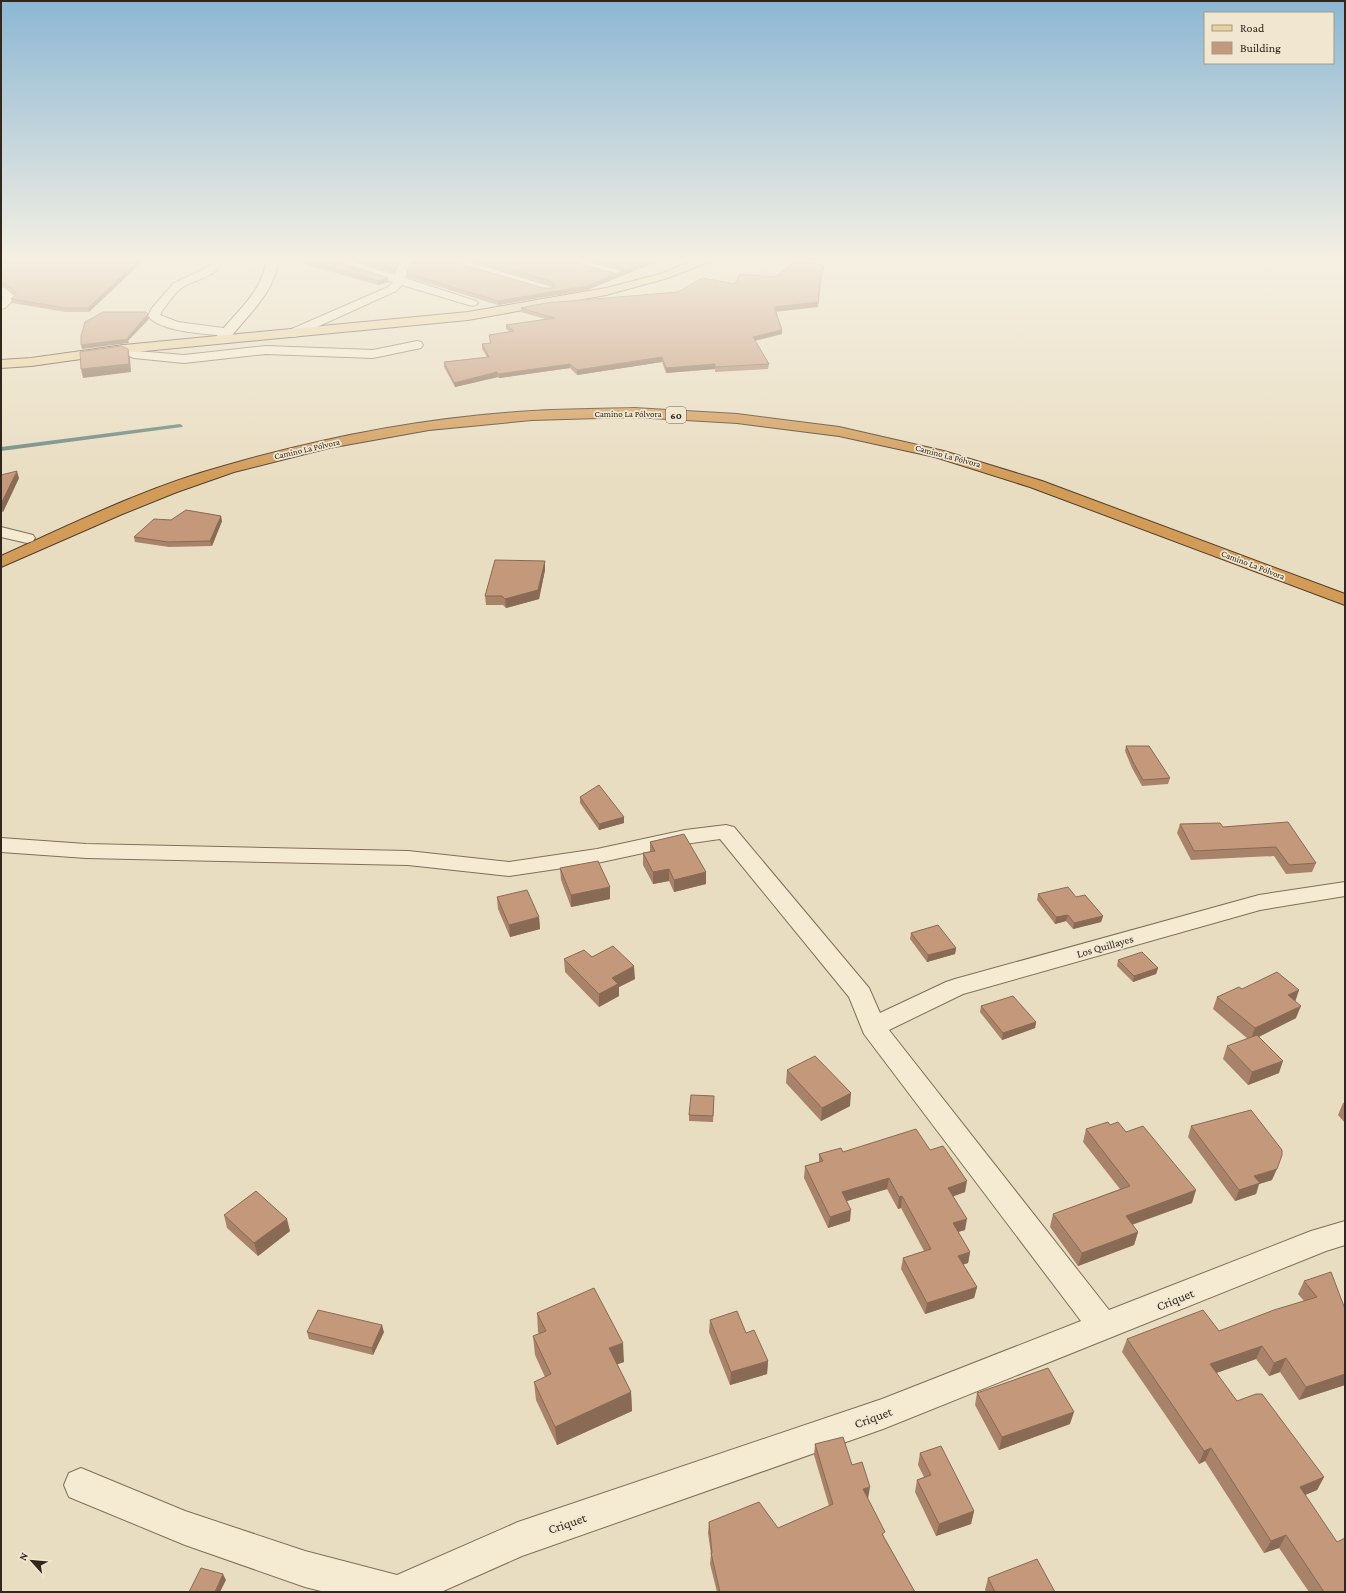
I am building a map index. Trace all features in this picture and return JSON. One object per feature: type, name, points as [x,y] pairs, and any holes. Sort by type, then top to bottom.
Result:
[{"type":"highway","name":"Camino La Pólvora","points":[[1,549],[117,500],[192,472],[261,451],[335,434],[410,420],[486,411],[570,406],[670,406],[768,413],[822,420],[903,435],[959,449],[1037,474],[1345,589]]},
{"type":"highway","name":"Camino La Pólvora","points":[[1,562],[115,511],[160,493],[227,470],[315,447],[389,433],[501,418],[585,414],[659,414],[744,420],[805,427],[878,439],[932,451],[987,467],[1036,484],[1345,600]]},
{"type":"main road","points":[[224,336],[227,332]]},
{"type":"main road","points":[[1,364],[31,362],[224,336],[308,332]]},
{"type":"main road","points":[[1,370],[31,362]]},
{"type":"street","points":[[208,332],[224,336]]},
{"type":"street","points":[[291,334],[295,332]]},
{"type":"street","points":[[124,349],[134,354],[184,359],[266,350],[372,354],[416,345]]},
{"type":"street","points":[[1,532],[27,538]]},
{"type":"street","points":[[1,845],[86,851],[408,858],[509,869],[596,856],[685,837],[726,832],[860,994],[873,1027],[1104,1327]]},
{"type":"street","name":"Los Quillayes","points":[[873,1027],[955,988],[1259,903],[1345,890]]},
{"type":"street","name":"Criquet","points":[[399,1592],[518,1540],[883,1414],[1321,1240],[1345,1234]]},
{"type":"street","points":[[81,1484],[185,1528],[305,1569],[395,1592]]},
{"type":"building","points":[[82,332],[132,332],[128,339],[81,345]]},
{"type":"building","points":[[506,332],[772,332],[753,337],[769,364],[715,367],[715,364],[666,368],[662,357],[577,370],[570,364],[498,374],[497,372],[454,383],[444,362],[489,357],[482,344],[491,343],[489,335]]},
{"type":"building","points":[[121,346],[128,349],[129,364],[81,369],[80,352]]},
{"type":"building","points":[[17,471],[1,504],[1,475]]},
{"type":"building","points":[[186,510],[221,516],[210,541],[168,542],[134,537],[154,519],[171,520]]},
{"type":"building","points":[[495,560],[545,561],[538,590],[505,599],[502,596],[485,596]]},
{"type":"building","points":[[1126,746],[1149,746],[1170,778],[1143,780]]},
{"type":"building","points":[[599,785],[624,817],[599,824],[580,797]]},
{"type":"building","points":[[1288,822],[1316,863],[1289,865],[1276,847],[1194,851],[1180,824],[1220,823],[1223,827]]},
{"type":"building","points":[[684,834],[706,872],[674,880],[669,869],[653,872],[643,853],[655,851],[650,842]]},
{"type":"building","points":[[598,861],[610,887],[571,895],[560,868]]},
{"type":"building","points":[[1068,887],[1076,897],[1085,895],[1103,916],[1074,923],[1068,915],[1056,917],[1038,894]]},
{"type":"building","points":[[527,890],[539,917],[509,925],[497,897]]},
{"type":"building","points":[[938,925],[956,948],[928,955],[911,933]]},
{"type":"building","points":[[613,946],[634,966],[612,978],[618,984],[599,994],[564,959],[584,950],[592,957]]},
{"type":"building","points":[[1142,952],[1158,968],[1134,976],[1118,960]]},
{"type":"building","points":[[1277,972],[1299,990],[1288,995],[1301,1006],[1255,1028],[1217,997],[1239,987],[1242,989]]},
{"type":"building","points":[[1013,996],[1036,1022],[1003,1033],[981,1006]]},
{"type":"building","points":[[1257,1035],[1283,1061],[1252,1072],[1227,1046]]},
{"type":"building","points":[[815,1056],[851,1093],[822,1108],[787,1070]]},
{"type":"building","points":[[691,1095],[714,1096],[713,1116],[689,1115]]},
{"type":"building","points":[[1251,1110],[1282,1150],[1282,1155],[1277,1169],[1254,1176],[1260,1183],[1239,1190],[1191,1126]]},
{"type":"building","points":[[1108,1122],[1110,1125],[1118,1122],[1126,1132],[1143,1126],[1196,1190],[1126,1216],[1138,1232],[1082,1253],[1053,1214],[1130,1186],[1086,1129]]},
{"type":"building","points":[[916,1129],[930,1150],[943,1146],[967,1181],[948,1188],[967,1219],[953,1223],[970,1252],[958,1256],[977,1287],[927,1303],[903,1258],[931,1249],[902,1196],[899,1197],[889,1178],[842,1192],[851,1210],[830,1217],[805,1166],[823,1161],[819,1154],[841,1148],[843,1152]]},
{"type":"building","points":[[256,1191],[287,1219],[254,1243],[224,1215]]},
{"type":"building","points":[[1331,1272],[1345,1309],[1345,1374],[1306,1387],[1286,1358],[1274,1363],[1262,1346],[1210,1364],[1237,1401],[1256,1394],[1262,1394],[1324,1477],[1300,1487],[1337,1542],[1345,1538],[1345,1592],[1324,1592],[1286,1535],[1271,1541],[1211,1448],[1204,1451],[1127,1339],[1203,1310],[1219,1331],[1274,1310],[1317,1297],[1304,1281]]},
{"type":"building","points":[[594,1288],[623,1343],[609,1348],[631,1392],[555,1427],[534,1382],[551,1374],[533,1336],[546,1331],[537,1313]]},
{"type":"building","points":[[318,1310],[382,1325],[372,1348],[307,1332]]},
{"type":"building","points":[[737,1311],[746,1333],[754,1330],[768,1361],[731,1372],[710,1320]]},
{"type":"building","points":[[1048,1368],[1074,1412],[1002,1437],[977,1393]]},
{"type":"building","points":[[843,1437],[852,1465],[862,1462],[870,1487],[863,1489],[885,1532],[882,1534],[915,1592],[720,1592],[711,1553],[709,1522],[759,1502],[778,1528],[833,1504],[815,1444]]},
{"type":"building","points":[[941,1446],[974,1511],[939,1524],[917,1480],[931,1475],[920,1453]]},
{"type":"building","points":[[1037,1559],[1055,1592],[995,1592],[988,1578]]},
{"type":"building","points":[[201,1568],[223,1574],[215,1592],[189,1592]]},
{"type":"waterway","points":[[1,449],[180,426]]}]
